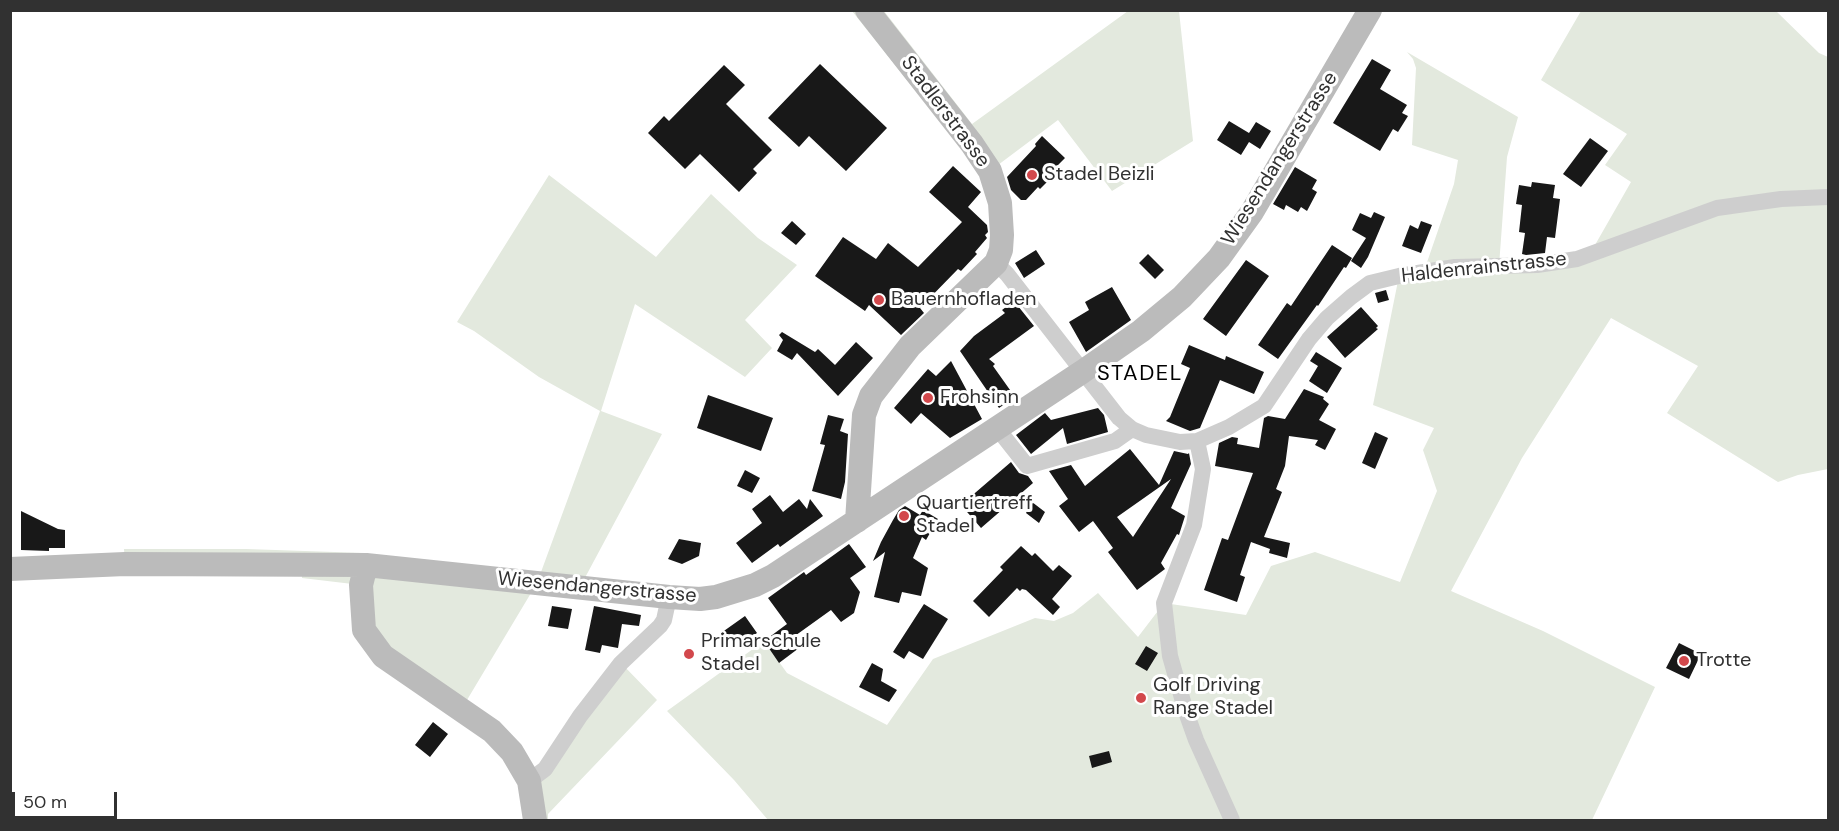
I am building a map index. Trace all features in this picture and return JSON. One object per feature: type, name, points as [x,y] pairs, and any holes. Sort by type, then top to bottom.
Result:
[{"type":"main road","name":"Stadlerstrasse","points":[[867,10],[972,144],[990,171],[1000,202],[1002,235],[1001,250],[996,263]]},
{"type":"main road","name":"Wiesendangerstrasse","points":[[10,569],[125,564],[366,565],[669,597],[700,598],[716,597],[755,585],[773,576],[1082,372],[1141,331],[1175,303],[1219,258],[1252,212],[1370,10]]},
{"type":"main road","points":[[857,521],[864,415],[871,396],[910,346],[996,263]]},
{"type":"main road","points":[[366,565],[361,585],[364,630],[382,656],[492,731],[512,752],[529,781],[535,820]]},
{"type":"street","name":"Haldenrainstrasse","points":[[1082,372],[1119,418],[1132,429],[1146,435],[1180,442],[1197,441],[1229,427],[1264,406],[1309,339],[1327,318],[1370,283],[1392,277],[1455,267],[1537,265],[1577,259],[1717,208],[1781,199],[1828,196]]},
{"type":"street","points":[[996,263],[1082,372]]},
{"type":"street","points":[[996,428],[1027,465],[1115,441],[1132,429]]},
{"type":"street","points":[[1197,441],[1203,469],[1194,525],[1164,603],[1170,656],[1186,712],[1232,820]]},
{"type":"street","points":[[529,781],[545,769],[580,716],[621,663],[660,626],[664,620],[669,597]]},
{"type":"shaded area","points":[[852,11],[884,11],[972,124],[1128,11],[1179,11],[1193,141],[1112,191],[1058,120],[990,171],[934,114]]},
{"type":"shaded area","points":[[1581,11],[1776,11],[1819,53],[1828,57],[1828,469],[1778,482],[1667,413],[1698,366],[1611,318],[1522,458],[1451,591],[1543,631],[1655,687],[1592,820],[768,820],[734,780],[667,711],[764,641],[787,673],[887,725],[933,659],[1035,618],[1054,621],[1073,613],[1098,593],[1138,637],[1164,603],[1246,615],[1271,566],[1315,552],[1400,582],[1437,491],[1423,450],[1434,428],[1373,405],[1399,276],[1424,271],[1454,184],[1458,160],[1412,145],[1416,68],[1407,52],[1518,117],[1507,157],[1499,266],[1591,252],[1631,182],[1605,165],[1627,134],[1541,80]]},
{"type":"shaded area","points":[[549,175],[656,257],[711,194],[758,238],[797,265],[745,320],[772,348],[745,377],[635,304],[601,411],[662,434],[580,587],[537,583],[600,411],[539,377],[474,331],[457,322]]},
{"type":"shaded area","points":[[124,549],[246,549],[364,553],[537,583],[461,710],[383,656],[361,585],[302,578],[301,566],[125,564]]},
{"type":"shaded area","points":[[621,663],[657,700],[548,814],[548,820],[535,820],[529,781]]},
{"type":"building","points":[[1372,59],[1391,70],[1380,89],[1407,105],[1402,113],[1408,116],[1398,132],[1393,129],[1380,151],[1333,123]]},
{"type":"building","points":[[820,64],[887,128],[846,171],[809,136],[799,147],[768,118]]},
{"type":"building","points":[[724,65],[745,85],[726,104],[772,150],[753,169],[757,173],[739,192],[700,154],[685,169],[648,133],[664,116],[669,121]]},
{"type":"building","points":[[1229,121],[1249,133],[1256,122],[1271,131],[1260,149],[1249,142],[1241,155],[1217,140]]},
{"type":"building","name":"Stadel Beizli","points":[[1042,136],[1065,158],[1058,165],[1061,168],[1040,189],[1038,187],[1026,200],[1021,200],[1011,190],[1007,177],[1036,146],[1035,144]]},
{"type":"building","points":[[1590,138],[1608,151],[1581,187],[1563,174]]},
{"type":"building","points":[[953,166],[981,192],[968,207],[987,225],[988,232],[985,235],[987,238],[975,252],[977,254],[961,271],[958,269],[920,308],[924,313],[901,335],[869,305],[865,311],[815,276],[843,237],[876,259],[888,243],[918,267],[962,222],[929,192]]},
{"type":"building","points":[[1295,167],[1317,180],[1312,189],[1317,192],[1307,211],[1301,207],[1298,212],[1286,205],[1284,210],[1273,204]]},
{"type":"building","points":[[1532,182],[1555,185],[1553,198],[1560,199],[1555,238],[1547,237],[1545,253],[1526,255],[1522,254],[1525,233],[1519,232],[1522,205],[1516,204],[1519,185],[1531,187]]},
{"type":"building","points":[[1374,212],[1385,217],[1361,268],[1351,261],[1366,238],[1352,230],[1360,213],[1371,218]]},
{"type":"building","points":[[792,221],[806,234],[796,245],[781,233]]},
{"type":"building","points":[[1421,221],[1432,225],[1421,253],[1402,246],[1410,225],[1418,229]]},
{"type":"building","points":[[1332,245],[1352,258],[1278,359],[1258,345],[1287,303],[1291,306]]},
{"type":"building","points":[[1036,250],[1045,264],[1024,278],[1015,263]]},
{"type":"building","points":[[1148,254],[1164,270],[1155,279],[1139,263]]},
{"type":"building","points":[[1246,260],[1269,276],[1226,336],[1203,319]]},
{"type":"building","points":[[1112,287],[1131,320],[1086,352],[1069,322],[1089,310],[1085,302]]},
{"type":"building","points":[[1386,290],[1389,300],[1378,303],[1375,293]]},
{"type":"building","points":[[1014,301],[1034,326],[989,359],[995,364],[993,366],[1015,397],[999,408],[960,351],[974,336],[1005,313],[1002,310]]},
{"type":"building","points":[[1361,307],[1378,326],[1376,328],[1378,329],[1345,358],[1327,337]]},
{"type":"building","points":[[782,332],[815,352],[818,349],[835,365],[856,342],[873,358],[838,396],[797,353],[792,360],[777,351],[783,340],[779,335]]},
{"type":"building","points":[[1189,345],[1225,360],[1226,356],[1264,372],[1254,394],[1220,380],[1200,428],[1190,431],[1166,421],[1170,417],[1190,368],[1181,364]]},
{"type":"building","points":[[1316,352],[1342,368],[1327,393],[1309,381],[1318,366],[1310,361]]},
{"type":"building","points":[[951,361],[982,419],[950,438],[921,413],[911,424],[894,408],[928,369],[936,376]]},
{"type":"building","points":[[1304,389],[1324,397],[1323,399],[1329,404],[1319,420],[1336,429],[1325,450],[1315,445],[1318,440],[1289,436],[1285,466],[1276,489],[1282,492],[1264,537],[1290,543],[1287,558],[1269,553],[1270,549],[1251,542],[1240,575],[1245,577],[1237,602],[1204,590],[1222,538],[1228,540],[1253,473],[1215,466],[1219,443],[1232,437],[1238,438],[1237,444],[1259,448],[1264,418],[1268,416],[1285,419]]},
{"type":"building","points":[[708,395],[773,418],[761,451],[697,428]]},
{"type":"building","points":[[1098,408],[1104,415],[1108,432],[1067,444],[1063,428],[1031,454],[1016,435],[1045,413],[1051,420]]},
{"type":"building","points":[[828,415],[844,419],[840,431],[848,434],[845,482],[841,499],[812,491],[825,445],[820,444]]},
{"type":"building","points":[[1375,432],[1388,438],[1375,469],[1362,463]]},
{"type":"building","points":[[1130,449],[1159,485],[1174,451],[1189,453],[1191,464],[1171,508],[1185,516],[1179,535],[1177,534],[1161,563],[1165,569],[1137,590],[1108,552],[1113,548],[1093,521],[1079,532],[1059,506],[1068,499],[1049,471],[1071,465],[1085,486]],"holes":[[[1171,479],[1133,537],[1117,517]]]},
{"type":"building","points":[[1011,462],[1019,473],[1028,476],[1033,483],[981,528],[961,505]]},
{"type":"building","points":[[745,470],[760,478],[752,493],[737,486]]},
{"type":"building","points":[[770,495],[783,512],[799,499],[807,509],[810,499],[823,516],[780,547],[778,544],[752,563],[736,543],[762,523],[752,509]]},
{"type":"building","points":[[1032,502],[1045,512],[1039,523],[1026,513]]},
{"type":"building","points":[[905,506],[920,515],[923,510],[938,519],[926,540],[922,537],[913,558],[928,568],[921,596],[902,592],[899,603],[874,597],[885,552],[873,561],[893,520],[899,510]]},
{"type":"building","points":[[21,511],[58,529],[65,530],[65,548],[49,548],[49,551],[21,550]]},
{"type":"building","points":[[679,539],[701,543],[699,556],[682,564],[668,559]]},
{"type":"building","points":[[849,544],[866,567],[850,578],[860,592],[854,613],[841,622],[831,610],[792,638],[799,648],[779,663],[764,641],[787,624],[768,598],[804,572],[806,575]]},
{"type":"building","points":[[1021,546],[1032,556],[1035,553],[1053,571],[1059,565],[1072,576],[1052,599],[1060,607],[1053,615],[1026,590],[1020,591],[1017,588],[989,617],[973,601],[1003,570],[1000,567]]},
{"type":"building","points":[[924,604],[948,619],[923,659],[909,651],[904,659],[893,652]]},
{"type":"building","points":[[552,606],[572,609],[568,629],[548,626]]},
{"type":"building","points":[[594,606],[641,615],[639,626],[622,624],[618,648],[602,645],[600,653],[585,650]]},
{"type":"building","points":[[745,616],[757,633],[733,650],[721,633]]},
{"type":"building","name":"Trotte","points":[[1679,643],[1701,654],[1689,679],[1666,668]]},
{"type":"building","points":[[1146,646],[1158,653],[1147,671],[1135,664]]},
{"type":"building","points":[[872,663],[883,669],[881,681],[897,690],[889,702],[859,687]]},
{"type":"building","points":[[433,722],[448,734],[430,757],[415,745]]},
{"type":"building","points":[[1109,751],[1112,762],[1092,768],[1089,756]]},
{"type":"place","name":"Stadel Beizli","points":[[1032,175]]},
{"type":"place","name":"Bauernhofladen","points":[[879,300]]},
{"type":"place","name":"Frohsinn","points":[[928,398]]},
{"type":"place","name":"Quartiertreff Stadel","points":[[904,516]]},
{"type":"place","name":"Primarschule Stadel","points":[[689,654]]},
{"type":"place","name":"Trotte","points":[[1684,661]]},
{"type":"place","name":"Golf Driving Range Stadel","points":[[1141,698]]},
{"type":"district","name":"STADEL","points":[[1140,374]]}]
